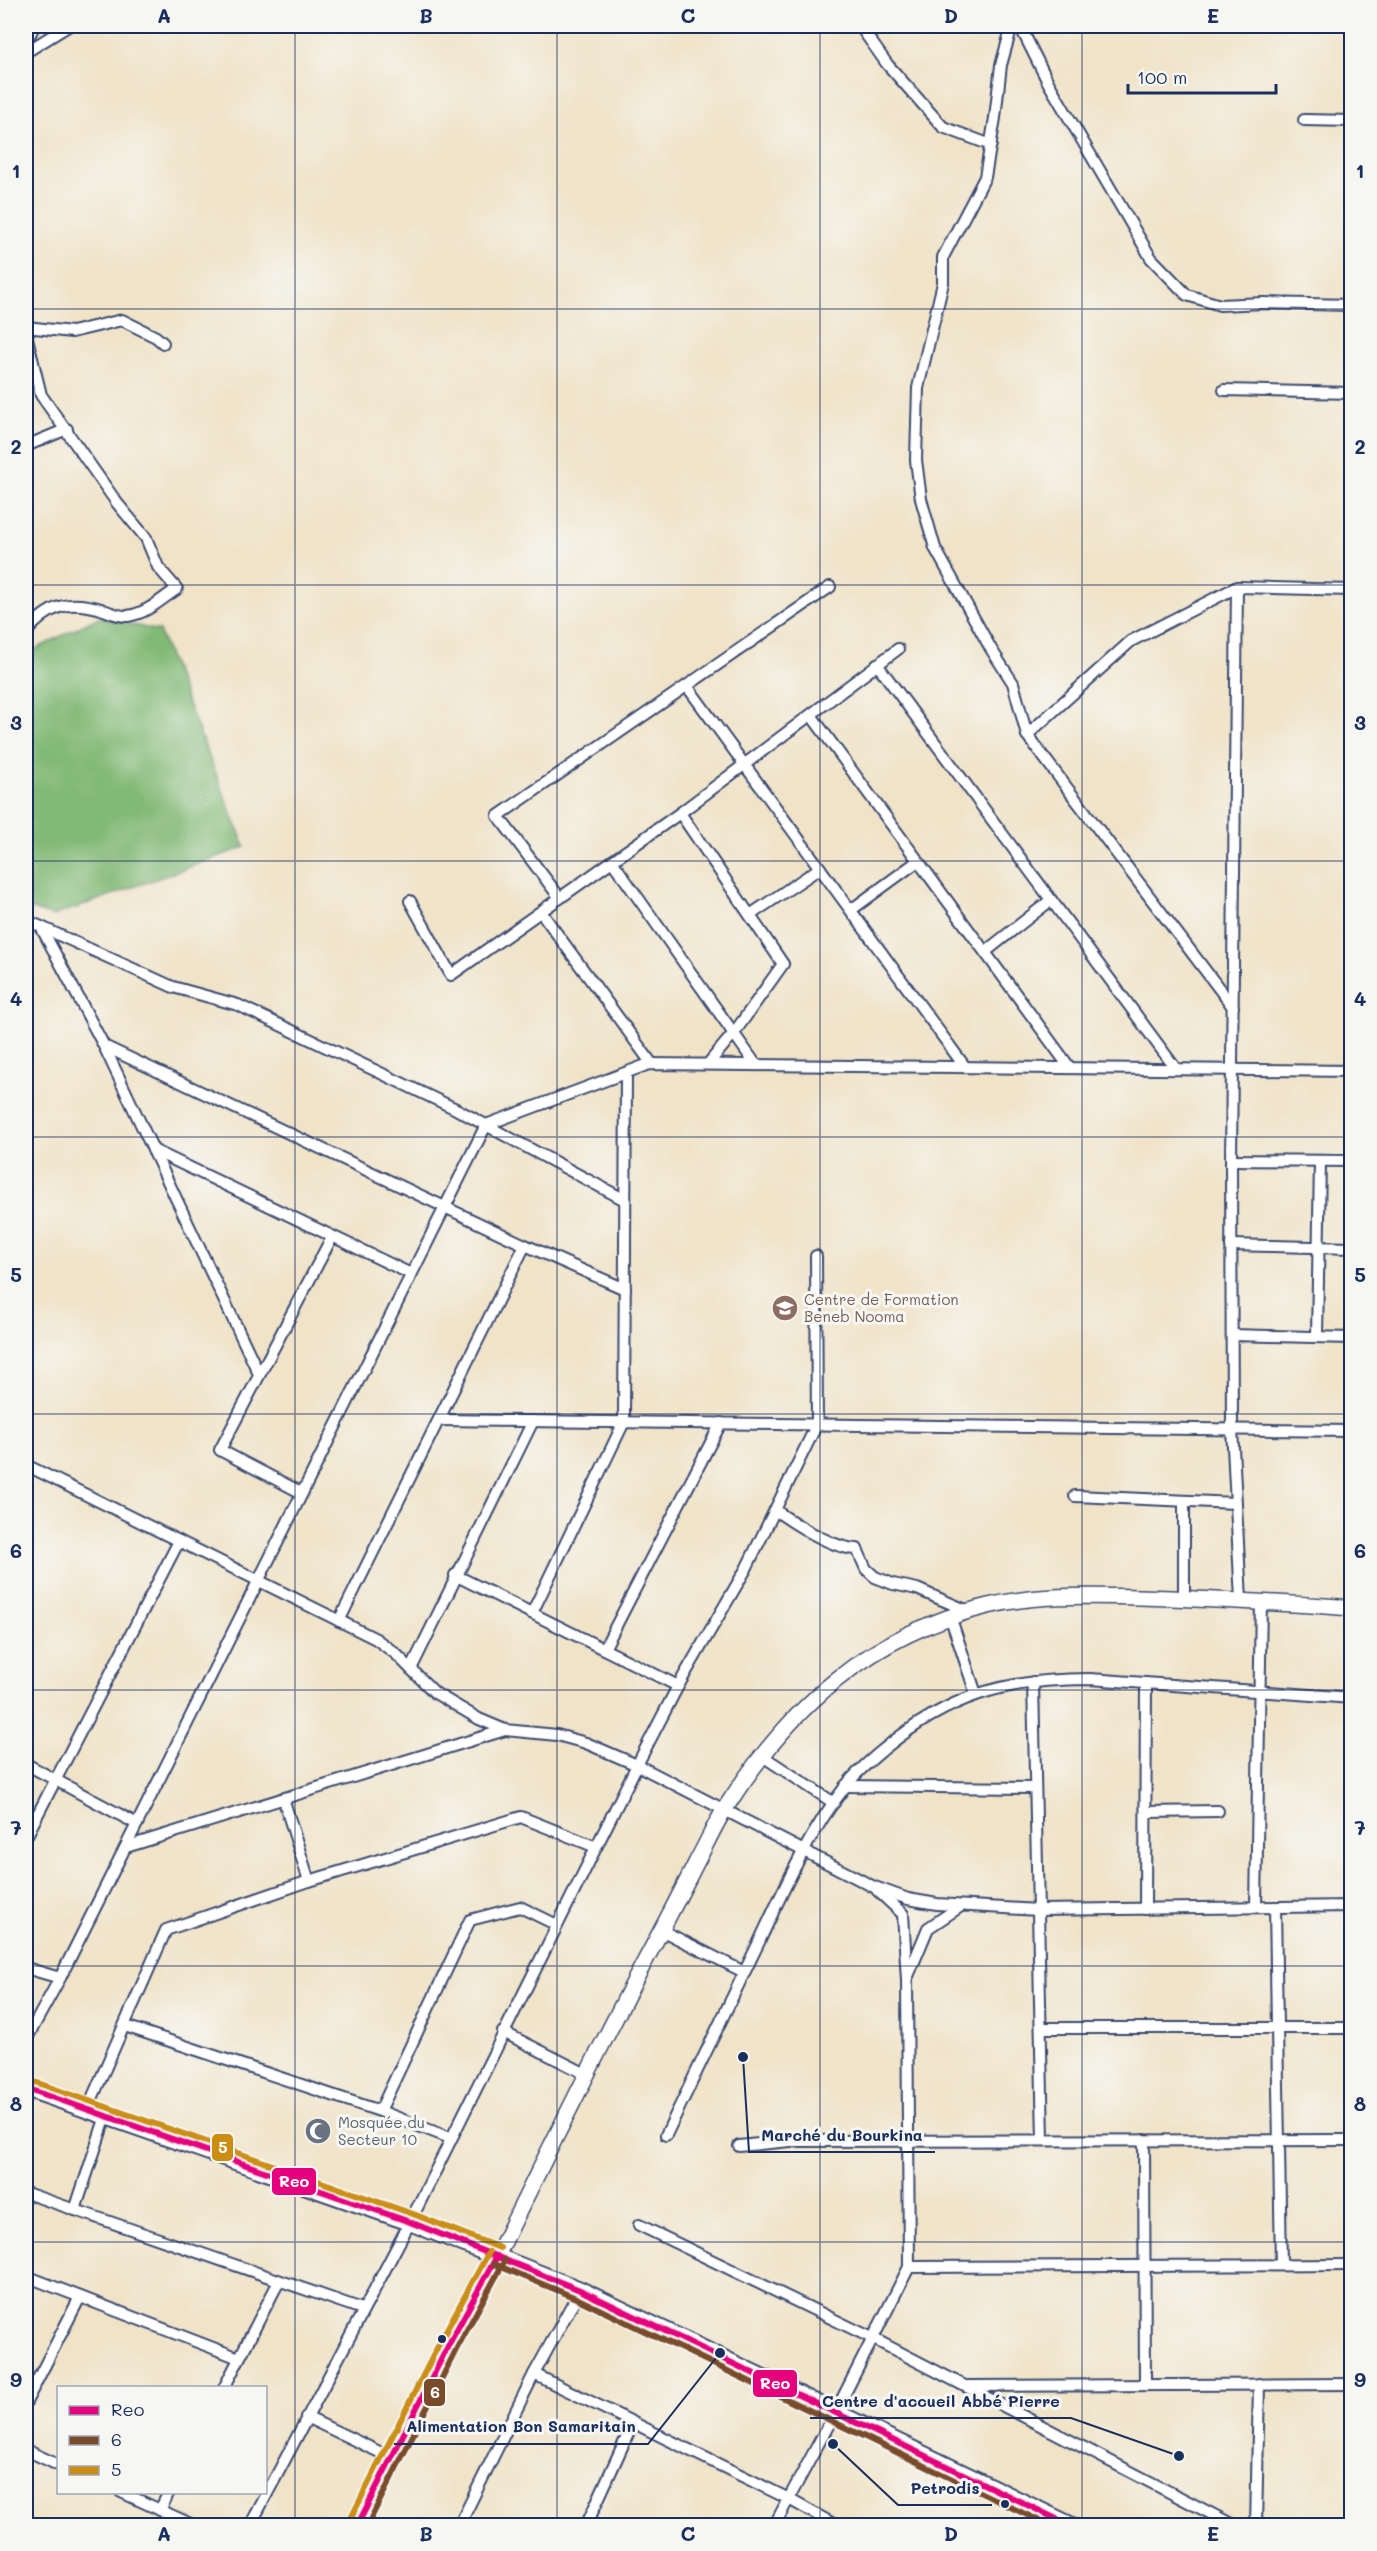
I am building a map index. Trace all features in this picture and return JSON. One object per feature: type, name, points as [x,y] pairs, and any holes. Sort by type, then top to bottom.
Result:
[{"type":"main road","points":[[26,2088],[410,2222],[580,2289],[1072,2526]]},
{"type":"street","points":[[26,42],[34,26]]},
{"type":"street","points":[[26,52],[68,26]]},
{"type":"street","points":[[860,26],[887,64],[943,127],[991,145]]},
{"type":"street","points":[[1012,26],[1001,65],[985,177],[943,257],[943,283],[918,388],[916,460],[921,499],[935,548],[1013,683],[1027,735],[1233,1007]]},
{"type":"street","points":[[1020,26],[1048,82],[1151,258],[1187,295],[1220,305],[1263,303],[1352,305]]},
{"type":"street","points":[[1304,120],[1352,121]]},
{"type":"street","points":[[26,327],[72,332],[122,320],[156,337],[163,344]]},
{"type":"street","points":[[26,333],[41,395],[117,503],[146,538],[158,567],[177,589],[148,610],[126,616],[74,604],[55,608],[42,614],[26,632]]},
{"type":"street","points":[[1224,390],[1352,393]]},
{"type":"street","points":[[26,446],[67,429]]},
{"type":"street","points":[[560,898],[498,816],[830,587]]},
{"type":"street","points":[[1027,735],[1131,641],[1237,587],[1352,590]]},
{"type":"street","points":[[1237,587],[1231,1245],[1232,1428],[1241,1600]]},
{"type":"street","points":[[410,901],[451,975],[680,813],[898,649]]},
{"type":"street","points":[[878,664],[1176,1069]]},
{"type":"street","points":[[687,686],[965,1067]]},
{"type":"street","points":[[811,715],[1070,1068]]},
{"type":"street","points":[[680,813],[783,964],[734,1033],[708,1064]]},
{"type":"street","points":[[612,861],[756,1065]]},
{"type":"street","points":[[851,910],[918,861]]},
{"type":"street","points":[[750,915],[820,868]]},
{"type":"street","points":[[985,952],[1051,900]]},
{"type":"street","points":[[541,912],[652,1064]]},
{"type":"street","points":[[26,920],[173,987],[238,1005],[456,1109],[625,1200]]},
{"type":"street","points":[[41,927],[104,1046],[259,1374]]},
{"type":"street","points":[[104,1046],[525,1245],[625,1289]]},
{"type":"street","points":[[26,2040],[126,1847],[486,1125],[652,1064],[1352,1071]]},
{"type":"street","points":[[532,1613],[624,1422],[626,1072]]},
{"type":"street","points":[[153,1150],[411,1274]]},
{"type":"street","points":[[1231,1160],[1352,1161]]},
{"type":"street","points":[[1317,1337],[1320,1161]]},
{"type":"street","points":[[302,1493],[220,1449],[332,1236]]},
{"type":"street","points":[[339,1621],[525,1245]]},
{"type":"street","points":[[1231,1245],[1352,1248]]},
{"type":"street","points":[[267,2493],[362,2309],[410,2222],[637,1765],[678,1686],[746,1569],[817,1424],[816,1256]]},
{"type":"street","points":[[1232,1335],[1352,1338]]},
{"type":"street","points":[[439,1420],[1352,1431]]},
{"type":"street","points":[[411,1669],[455,1575],[533,1421]]},
{"type":"street","points":[[604,1649],[721,1423]]},
{"type":"street","points":[[26,1465],[376,1640],[396,1654],[435,1693],[479,1719],[505,1730],[557,1735],[586,1743],[637,1765],[872,1886],[908,1899],[961,1906],[1038,1910],[1352,1906]]},
{"type":"street","points":[[1075,1496],[1236,1503]]},
{"type":"street","points":[[1184,1501],[1184,1598]]},
{"type":"street","points":[[775,1510],[833,1545],[857,1550],[867,1569],[875,1577],[892,1584],[916,1589],[968,1611]]},
{"type":"street","points":[[26,1838],[179,1541]]},
{"type":"street","points":[[455,1575],[678,1686]]},
{"type":"street","points":[[357,2526],[496,2256],[586,2074],[724,1810],[761,1755],[799,1711],[861,1660],[902,1636],[950,1616],[1030,1599],[1070,1596],[1184,1598],[1352,1608]]},
{"type":"street","points":[[1257,1907],[1261,1601]]},
{"type":"street","points":[[950,1616],[976,1694]]},
{"type":"street","points":[[666,2135],[803,1851],[845,1786],[899,1736],[926,1718],[976,1694],[1002,1686],[1090,1679],[1352,1698]]},
{"type":"street","points":[[1033,1682],[1043,2140]]},
{"type":"street","points":[[1145,1909],[1146,1683]]},
{"type":"street","points":[[126,1847],[505,1730]]},
{"type":"street","points":[[761,1755],[834,1803]]},
{"type":"street","points":[[26,1764],[137,1824]]},
{"type":"street","points":[[845,1786],[1035,1788]]},
{"type":"street","points":[[283,1798],[309,1881]]},
{"type":"street","points":[[1146,1812],[1218,1811]]},
{"type":"street","points":[[87,2110],[166,1930],[309,1881],[521,1817],[596,1847]]},
{"type":"street","points":[[774,2526],[787,2498],[835,2413],[909,2267],[907,1980],[903,1914],[872,1886]]},
{"type":"street","points":[[907,1980],[928,1928],[961,1906]]},
{"type":"street","points":[[380,2111],[470,1920],[520,1907],[557,1925]]},
{"type":"street","points":[[1275,1907],[1281,2265]]},
{"type":"street","points":[[661,1930],[744,1972]]},
{"type":"street","points":[[26,1968],[60,1978]]},
{"type":"street","points":[[125,2026],[380,2111],[450,2138]]},
{"type":"street","points":[[1041,2028],[1352,2028]]},
{"type":"street","points":[[503,2032],[586,2074]]},
{"type":"street","points":[[75,2210],[106,2116]]},
{"type":"street","points":[[739,2146],[790,2140],[1352,2140]]},
{"type":"street","points":[[1144,2140],[1145,2385]]},
{"type":"street","points":[[26,2193],[362,2309]]},
{"type":"street","points":[[639,2225],[872,2338],[1235,2526]]},
{"type":"street","points":[[909,2267],[1352,2265]]},
{"type":"street","points":[[26,2276],[239,2358]]},
{"type":"street","points":[[225,2386],[279,2281]]},
{"type":"street","points":[[459,2526],[534,2374],[580,2289]]},
{"type":"street","points":[[26,2402],[80,2297]]},
{"type":"street","points":[[534,2374],[787,2498],[837,2526]]},
{"type":"street","points":[[965,2386],[1352,2384]]},
{"type":"street","points":[[1256,2526],[1259,2385]]},
{"type":"street","points":[[306,2417],[392,2458]]},
{"type":"street","points":[[586,2526],[633,2423]]},
{"type":"street","points":[[26,2450],[57,2465]]},
{"type":"street","points":[[123,2494],[195,2526]]},
{"type":"street","points":[[160,2510],[168,2494]]},
{"type":"street","points":[[250,2526],[266,2494]]},
{"type":"green space","points":[[99,617],[159,631],[245,847],[53,916],[26,907],[26,654]]},
{"type":"transit line","name":"5","points":[[29,2080],[413,2214],[500,2248]]},
{"type":"transit line","name":"Reo","points":[[26,2088],[410,2222],[580,2290],[1071,2526]]},
{"type":"transit line","name":"5","points":[[349,2522],[442,2338],[489,2252]]},
{"type":"transit line","name":"Reo","points":[[357,2526],[450,2342],[497,2256]]},
{"type":"transit line","name":"6","points":[[367,2526],[458,2346],[505,2260]]},
{"type":"transit line","name":"6","points":[[494,2264],[576,2298],[1050,2526]]},
{"type":"place","name":"Centre de Formation Beneb Nooma","points":[[785,1308]]},
{"type":"place","name":"Marché du Bourkina","points":[[743,2057]]},
{"type":"place","name":"Mosquée du Secteur 10","points":[[318,2131]]},
{"type":"place","name":"Alimentation Bon Samaritain","points":[[720,2353]]},
{"type":"place","name":"Petrodis","points":[[833,2444]]},
{"type":"place","name":"Centre d'accueil Abbé Pierre","points":[[1179,2456]]}]
